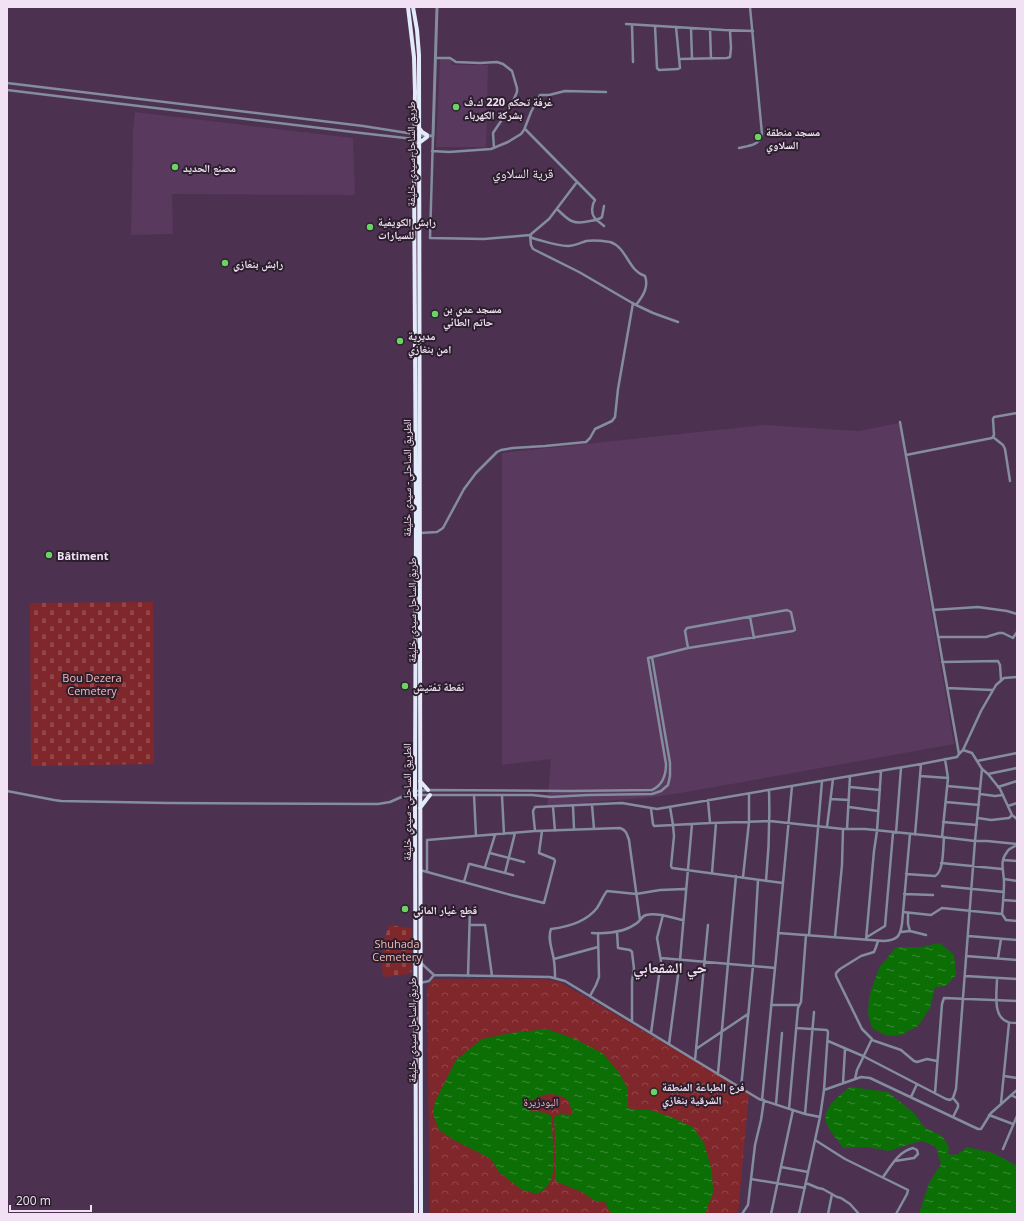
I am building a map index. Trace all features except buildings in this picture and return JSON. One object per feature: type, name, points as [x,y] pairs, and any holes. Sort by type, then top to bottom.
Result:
[{"type":"highway","name":"الطريق الساحلي- سيدي خليفة","points":[[408,7],[414,57],[417,138],[416,522],[413,793],[416,1214]]},
{"type":"highway","name":"طريق الساحل سيدي خليفة","points":[[413,7],[417,30],[419,128],[417,138],[420,533],[421,1214]]},
{"type":"highway","points":[[419,128],[422,132],[429,136]]},
{"type":"highway","points":[[417,138],[429,136]]},
{"type":"highway","points":[[420,781],[428,790]]},
{"type":"highway","points":[[420,809],[430,795]]},
{"type":"street","points":[[437,7],[436,58],[429,136],[432,151],[430,238],[484,239],[530,235],[549,219],[577,182]]},
{"type":"street","points":[[739,148],[758,142],[761,139],[762,134],[750,7]]},
{"type":"street","points":[[626,24],[710,30],[753,31]]},
{"type":"street","points":[[632,25],[633,62]]},
{"type":"street","points":[[655,26],[657,69],[679,69],[676,27]]},
{"type":"street","points":[[692,28],[692,59]]},
{"type":"street","points":[[710,30],[711,58]]},
{"type":"street","points":[[679,59],[730,57],[730,30]]},
{"type":"street","points":[[436,58],[450,58],[456,62],[497,62],[503,64],[512,71],[517,92],[511,106],[493,133],[494,148]]},
{"type":"street","points":[[7,83],[363,126],[417,138]]},
{"type":"street","points":[[7,90],[346,132],[417,138],[429,136]]},
{"type":"street","points":[[432,151],[478,150],[494,148],[520,134],[525,129],[531,112],[540,95],[549,95],[565,91],[606,92]]},
{"type":"street","points":[[525,129],[595,200],[593,203],[594,218],[604,226]]},
{"type":"street","points":[[557,209],[566,219],[571,222],[583,223],[600,219],[602,217],[604,206]]},
{"type":"street","points":[[530,235],[531,245],[535,250],[579,272],[636,305],[678,322]]},
{"type":"street","points":[[530,235],[532,238],[554,245],[570,246],[587,241],[612,242],[619,247],[632,266],[645,276],[647,282],[644,292],[636,305]]},
{"type":"street","points":[[420,533],[437,532],[443,528],[464,489],[476,473],[497,452],[513,448],[586,442],[590,438],[595,428],[614,419],[633,303]]},
{"type":"street","points":[[993,437],[993,418],[995,416],[1017,413]]},
{"type":"street","points":[[900,422],[959,754]]},
{"type":"street","points":[[906,455],[993,437]]},
{"type":"street","points":[[993,437],[1003,445],[1005,449],[1010,480]]},
{"type":"street","points":[[933,610],[978,608],[1007,611],[1017,614]]},
{"type":"street","points":[[420,793],[428,790],[652,790],[658,787],[662,782],[666,764],[648,658],[688,648],[789,632],[795,630],[795,626],[789,610],[687,628],[685,631],[688,648]]},
{"type":"street","points":[[750,617],[754,638]]},
{"type":"street","points":[[938,637],[986,637],[999,633],[1013,638],[1017,632]]},
{"type":"street","points":[[7,791],[54,800],[168,803],[378,804],[386,803],[413,793],[430,795],[551,797],[648,795],[658,793],[668,784],[670,776],[670,763],[652,658]]},
{"type":"street","points":[[942,662],[998,662],[1000,666],[1001,680]]},
{"type":"street","points":[[535,831],[533,809],[535,807],[622,803],[657,809],[901,768],[957,756],[963,750],[992,690],[1004,678],[1017,677]]},
{"type":"street","points":[[947,688],[992,690]]},
{"type":"street","points":[[963,750],[972,753],[991,780],[998,787],[1012,815],[1017,820]]},
{"type":"street","points":[[977,761],[1017,753]]},
{"type":"street","points":[[906,874],[935,876],[939,873],[942,863],[943,822],[948,778],[945,759]]},
{"type":"street","points":[[666,764],[670,763]]},
{"type":"street","points":[[915,835],[921,764]]},
{"type":"street","points":[[867,938],[885,926],[901,768]]},
{"type":"street","points":[[953,1117],[958,1104],[954,1098],[956,1089],[982,768]]},
{"type":"street","points":[[988,774],[1017,768]]},
{"type":"street","points":[[867,938],[881,771]]},
{"type":"street","points":[[835,938],[845,829],[849,807],[850,776]]},
{"type":"street","points":[[920,776],[948,778]]},
{"type":"street","points":[[828,827],[833,779]]},
{"type":"street","points":[[770,1214],[791,1109],[796,1028],[798,1008],[801,1002],[803,962],[822,781]]},
{"type":"street","points":[[998,787],[1017,781]]},
{"type":"street","points":[[742,1214],[748,1206],[750,1179],[763,1100],[792,786]]},
{"type":"street","points":[[947,786],[980,789]]},
{"type":"street","points":[[850,788],[880,790]]},
{"type":"street","points":[[766,881],[770,821],[769,790]]},
{"type":"street","points":[[538,796],[539,791]]},
{"type":"street","points":[[569,791],[569,796]]},
{"type":"street","points":[[743,877],[749,822],[749,794]]},
{"type":"street","points":[[980,794],[995,796],[1003,795]]},
{"type":"street","points":[[474,795],[476,836]]},
{"type":"street","points":[[502,796],[504,834]]},
{"type":"street","points":[[831,799],[849,800]]},
{"type":"street","points":[[708,800],[710,823]]},
{"type":"street","points":[[946,802],[979,805]]},
{"type":"street","points":[[1008,806],[1017,804]]},
{"type":"street","points":[[592,805],[594,828]]},
{"type":"street","points":[[573,806],[574,829]]},
{"type":"street","points":[[553,807],[555,830]]},
{"type":"street","points":[[670,807],[674,836],[672,868],[783,883]]},
{"type":"street","points":[[849,807],[878,811]]},
{"type":"street","points":[[651,808],[654,825],[770,821],[1017,845]]},
{"type":"street","points":[[978,818],[1002,819],[1009,818],[1012,815]]},
{"type":"street","points":[[943,822],[977,825]]},
{"type":"street","points":[[712,873],[716,823]]},
{"type":"street","points":[[669,1044],[680,960],[685,889],[692,824]]},
{"type":"street","points":[[420,840],[535,831],[620,828],[627,833],[629,840],[640,920]]},
{"type":"street","points":[[420,870],[544,902],[555,861],[554,859],[539,853],[542,831]]},
{"type":"street","points":[[505,873],[515,833]]},
{"type":"street","points":[[778,933],[835,938],[867,938],[878,941],[897,938],[901,932],[910,834]]},
{"type":"street","points":[[485,867],[495,835]]},
{"type":"street","points":[[427,840],[427,872]]},
{"type":"street","points":[[1017,845],[1007,851],[1003,860],[1002,869],[1004,879],[1002,914],[1006,920],[1017,921]]},
{"type":"street","points":[[490,853],[524,862]]},
{"type":"street","points":[[1003,860],[1017,861]]},
{"type":"street","points":[[942,863],[1002,869]]},
{"type":"street","points":[[464,882],[470,864],[513,874]]},
{"type":"street","points":[[718,1073],[736,876]]},
{"type":"street","points":[[1004,879],[1017,881]]},
{"type":"street","points":[[742,1088],[753,966],[758,880]]},
{"type":"street","points":[[942,886],[1004,892]]},
{"type":"street","points":[[555,978],[554,959],[550,944],[551,929],[570,926],[584,918],[595,909],[607,891],[636,894],[660,890],[685,889]]},
{"type":"street","points":[[904,894],[933,895]]},
{"type":"street","points":[[1003,900],[1017,901]]},
{"type":"street","points":[[903,912],[931,915],[942,908],[1002,914]]},
{"type":"street","points":[[468,976],[470,909]]},
{"type":"street","points":[[908,913],[910,932]]},
{"type":"street","points":[[592,933],[617,932],[627,929],[645,915],[663,916],[683,920]]},
{"type":"street","points":[[651,1033],[661,958],[657,938],[663,916]]},
{"type":"street","points":[[470,925],[484,924],[486,926],[492,976]]},
{"type":"street","points":[[695,1060],[708,926]]},
{"type":"street","points":[[617,932],[618,948],[630,950],[632,952],[634,969],[632,1021]]},
{"type":"street","points":[[901,932],[926,935]]},
{"type":"street","points":[[590,996],[599,977],[598,933]]},
{"type":"street","points":[[968,936],[1017,940]]},
{"type":"street","points":[[998,958],[1001,939]]},
{"type":"street","points":[[878,941],[874,952],[861,956],[836,973],[836,976],[862,1029],[872,1040],[901,1050],[914,1061],[917,1062],[927,1059],[937,1061]]},
{"type":"street","points":[[554,959],[598,947]]},
{"type":"street","points":[[966,956],[1017,960]]},
{"type":"street","points":[[661,958],[775,968]]},
{"type":"street","points":[[420,960],[434,975],[555,978],[565,981],[763,1100],[820,1118]]},
{"type":"street","points":[[420,983],[429,981],[434,975]]},
{"type":"street","points":[[965,976],[1017,979]]},
{"type":"street","points":[[997,978],[999,1016],[1009,1023],[1017,1023]]},
{"type":"street","points":[[935,1093],[943,1000],[945,998],[963,998],[1017,1000]]},
{"type":"street","points":[[771,1005],[799,1005]]},
{"type":"street","points":[[805,1114],[814,1012]]},
{"type":"street","points":[[696,1050],[748,1014]]},
{"type":"street","points":[[1001,1104],[1009,1023]]},
{"type":"street","points":[[796,1028],[827,1030],[828,1032],[824,1090],[820,1118],[799,1214]]},
{"type":"street","points":[[776,1104],[782,1032]]},
{"type":"street","points":[[855,1079],[863,1056],[872,1040]]},
{"type":"street","points":[[828,1041],[863,1056],[950,1100],[954,1098]]},
{"type":"street","points":[[843,1083],[845,1049]]},
{"type":"street","points":[[1004,1076],[1017,1078]]},
{"type":"street","points":[[824,1090],[861,1077],[870,1078],[978,1129],[981,1129],[989,1115],[1017,1090]]},
{"type":"street","points":[[911,1097],[917,1084]]},
{"type":"street","points":[[1011,1095],[1017,1098]]},
{"type":"street","points":[[989,1115],[1013,1124]]},
{"type":"street","points":[[1002,1149],[1017,1116]]},
{"type":"street","points":[[815,1140],[845,1159],[908,1190],[896,1214]]},
{"type":"street","points":[[883,1177],[895,1161],[900,1155],[905,1151],[913,1148],[917,1150],[918,1154],[914,1158],[895,1161]]},
{"type":"street","points":[[780,1167],[808,1172]]},
{"type":"street","points":[[750,1179],[805,1188]]},
{"type":"street","points":[[806,1183],[823,1189],[850,1204],[859,1214]]},
{"type":"street","points":[[828,1214],[832,1194]]},
{"type":"street","points":[[854,1208],[854,1214]]},
{"type":"shaded area","points":[[440,59],[451,59],[452,65],[488,65],[486,147],[436,147]]},
{"type":"shaded area","points":[[135,112],[353,138],[355,195],[172,194],[173,234],[131,235],[133,130]]},
{"type":"shaded area","points":[[899,423],[954,744],[687,792],[653,797],[547,806],[551,759],[502,765],[502,453],[764,425],[859,431]]},
{"type":"green space","name":"Bou Dezera Cemetery","points":[[153,602],[154,764],[31,766],[30,603]]},
{"type":"green space","name":"Shuhada Cemetery","points":[[389,925],[412,928],[412,971],[409,974],[383,976],[381,960],[384,959],[382,947]]},
{"type":"green space","name":"البودزيرة","points":[[433,979],[545,979],[560,982],[749,1093],[738,1214],[430,1214],[427,988]]},
{"type":"water","points":[[940,943],[954,955],[956,975],[946,986],[935,987],[930,1008],[918,1026],[901,1035],[887,1036],[872,1028],[868,1014],[869,997],[879,968],[896,947],[921,947]]},
{"type":"water","points":[[547,1029],[575,1039],[602,1053],[618,1071],[628,1089],[628,1108],[636,1110],[650,1110],[671,1117],[693,1127],[704,1143],[712,1171],[713,1193],[705,1214],[614,1214],[610,1212],[605,1202],[595,1201],[582,1192],[555,1181],[554,1117],[560,1114],[571,1115],[573,1112],[569,1101],[559,1095],[543,1095],[528,1103],[527,1107],[531,1111],[546,1113],[551,1116],[553,1149],[552,1175],[549,1184],[538,1194],[522,1190],[499,1172],[491,1159],[454,1140],[439,1130],[433,1114],[435,1102],[456,1060],[482,1039],[511,1033]]},
{"type":"water","points":[[850,1087],[888,1092],[915,1114],[924,1127],[942,1136],[949,1147],[948,1153],[951,1155],[958,1154],[967,1147],[993,1153],[1017,1166],[1017,1214],[919,1214],[929,1183],[941,1164],[936,1147],[923,1141],[889,1151],[867,1147],[843,1148],[827,1124],[826,1113],[832,1103]]},
{"type":"place","name":"غرفة تحكم 220 ك.ف بشركة الكهرباء","points":[[456,107]]},
{"type":"place","name":"مسجد منطقة السلاوي","points":[[758,137]]},
{"type":"place","name":"مصنع الحديد","points":[[175,167]]},
{"type":"place","name":"رابش الكويفية للسيارات","points":[[370,227]]},
{"type":"place","name":"رابش بنغازي","points":[[225,263]]},
{"type":"place","name":"مسجد عدي بن حاتم الطائي","points":[[435,314]]},
{"type":"place","name":"مديرية امن بنغازي","points":[[400,341]]},
{"type":"place","name":"Bâtiment","points":[[49,555]]},
{"type":"place","name":"نقطة تفتيش","points":[[405,686]]},
{"type":"place","name":"قطع غيار الماني","points":[[405,909]]},
{"type":"place","name":"فرع الطباعة المنطقة الشرقية بنغازي","points":[[654,1092]]},
{"type":"district","name":"قرية السلاوي","points":[[523,173]]},
{"type":"district","name":"حي الشقعابي","points":[[670,967]]}]
